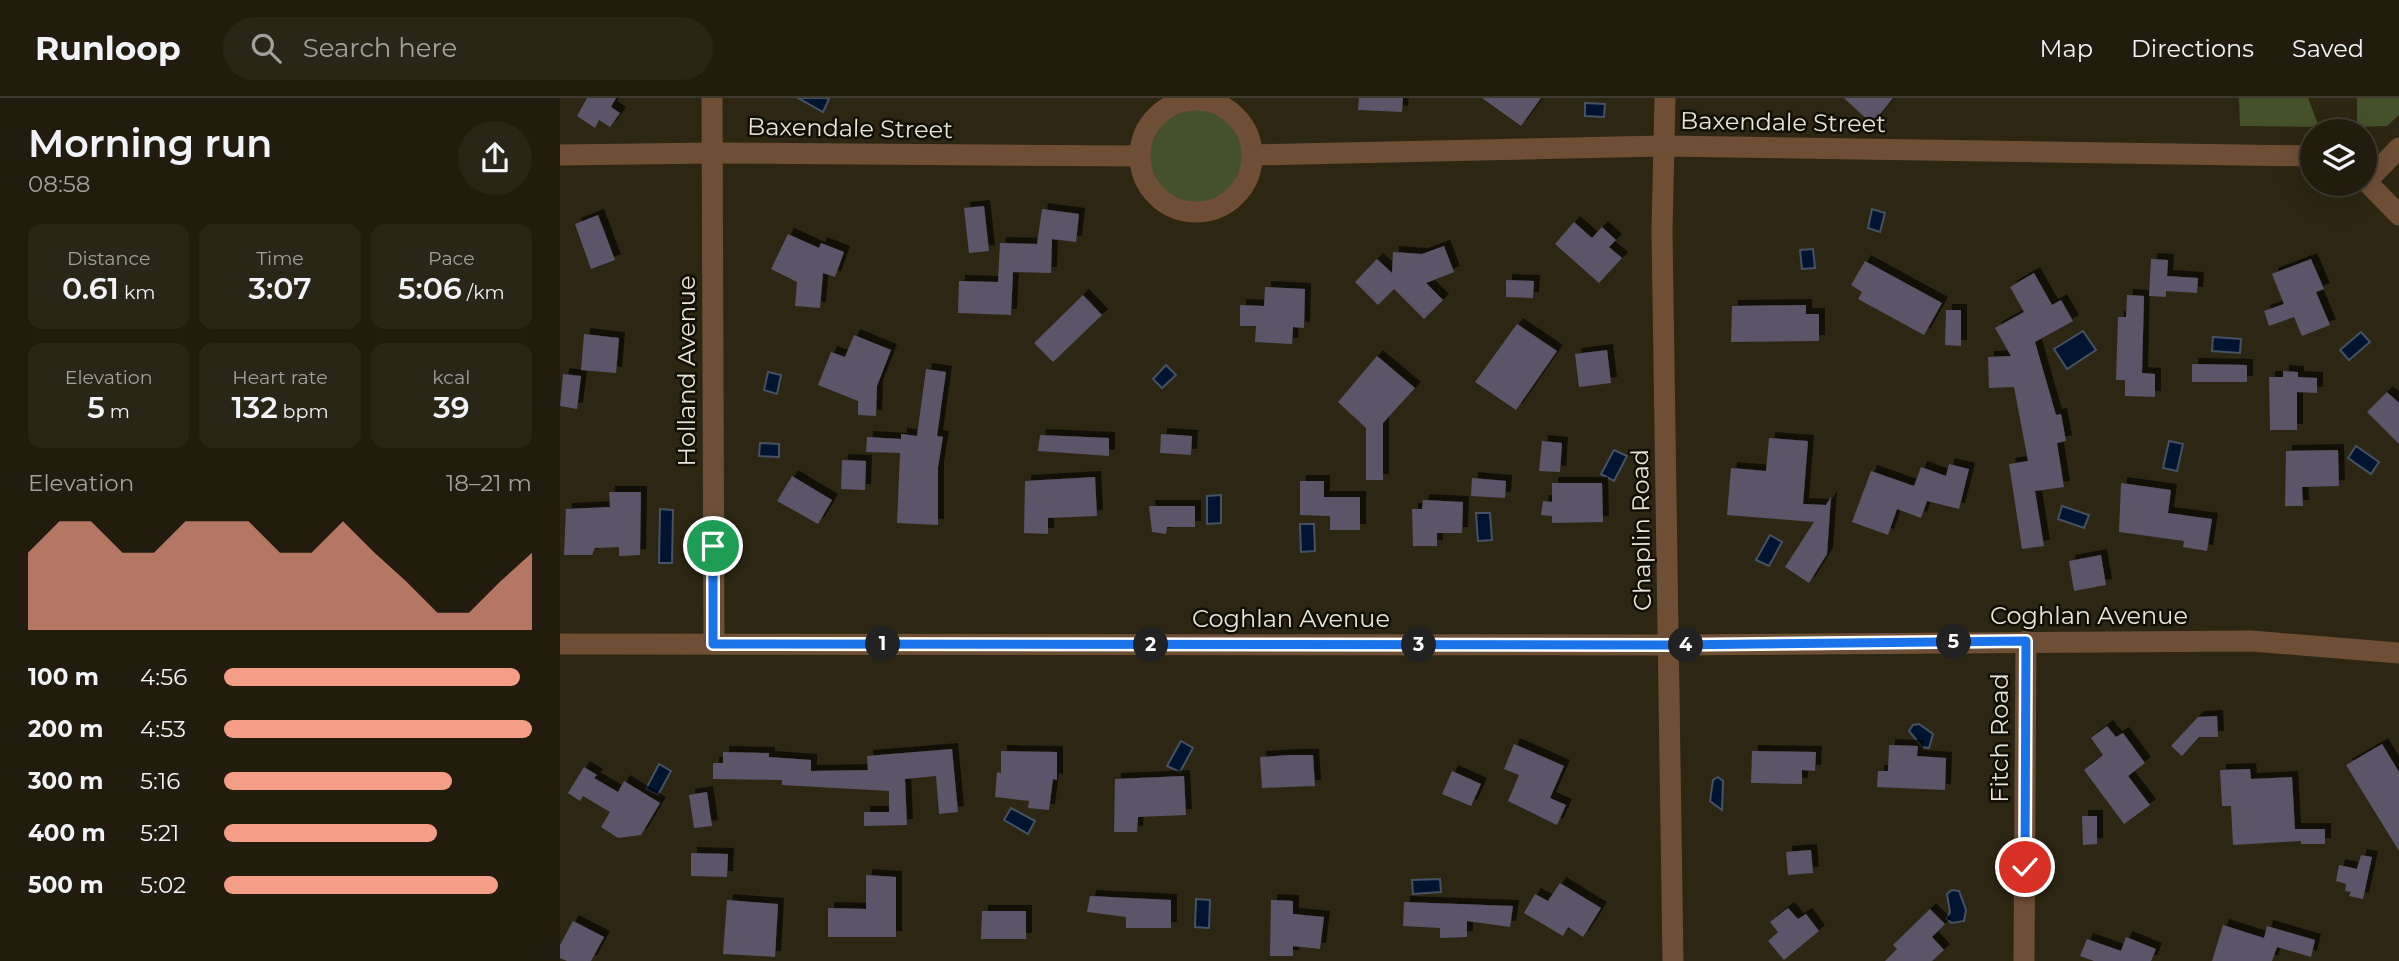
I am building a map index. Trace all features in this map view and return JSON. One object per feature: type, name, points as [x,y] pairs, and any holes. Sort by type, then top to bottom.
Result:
[{"type":"street","name":"Holland Avenue","points":[[712,98],[713,644]]},
{"type":"street","name":"Chaplin Road","points":[[1665,98],[1673,961]]},
{"type":"street","points":[[1195,99],[1217,103],[1236,115],[1248,134],[1253,155],[1249,177],[1237,196],[1219,208],[1197,213],[1175,209],[1157,197],[1144,178],[1139,156],[1143,135],[1156,116],[1174,104],[1195,99]]},
{"type":"street","name":"Baxendale Street","points":[[1253,155],[1664,146],[2300,156]]},
{"type":"street","points":[[2377,169],[2399,148]]},
{"type":"street","name":"Baxendale Street","points":[[560,155],[712,153],[1139,156]]},
{"type":"street","points":[[2377,192],[2399,215]]},
{"type":"street","name":"Fitch Road","points":[[2024,961],[2026,641]]},
{"type":"street","name":"Coghlan Avenue","points":[[560,645],[1669,645],[2251,641],[2399,653]]},
{"type":"green space","points":[[2239,98],[2308,98],[2316,119],[2300,119],[2300,127],[2240,126]]},
{"type":"green space","points":[[2357,98],[2399,98],[2399,115],[2387,126],[2377,126],[2377,119],[2357,119]]},
{"type":"green space","points":[[1196,100],[1217,104],[1236,116],[1248,135],[1252,156],[1248,177],[1236,196],[1217,208],[1196,212],[1175,208],[1156,196],[1144,177],[1140,156],[1144,135],[1156,116],[1175,104]]},
{"type":"water","points":[[798,98],[826,98],[829,99],[823,112]]},
{"type":"water","points":[[1585,103],[1605,104],[1604,117],[1585,116]]},
{"type":"water","points":[[1872,209],[1885,213],[1880,232],[1868,228]]},
{"type":"water","points":[[1813,249],[1815,268],[1802,269],[1800,250]]},
{"type":"water","points":[[2083,331],[2096,350],[2067,369],[2054,349]]},
{"type":"water","points":[[2361,332],[2370,342],[2349,360],[2340,350]]},
{"type":"water","points":[[2213,337],[2241,339],[2240,353],[2212,351]]},
{"type":"water","points":[[1166,365],[1176,375],[1162,388],[1153,379]]},
{"type":"water","points":[[768,372],[781,375],[777,394],[764,390]]},
{"type":"water","points":[[2169,441],[2183,444],[2177,471],[2163,468]]},
{"type":"water","points":[[760,443],[779,444],[779,457],[759,456]]},
{"type":"water","points":[[2356,446],[2379,462],[2371,474],[2348,458]]},
{"type":"water","points":[[1614,450],[1627,456],[1614,481],[1601,474]]},
{"type":"water","points":[[1221,495],[1221,523],[1207,524],[1207,496]]},
{"type":"water","points":[[2062,506],[2089,515],[2084,528],[2058,519]]},
{"type":"water","points":[[660,509],[673,510],[672,563],[659,563]]},
{"type":"water","points":[[1476,513],[1490,513],[1492,540],[1478,541]]},
{"type":"water","points":[[1300,524],[1314,524],[1315,551],[1301,552]]},
{"type":"water","points":[[1770,535],[1782,542],[1769,566],[1756,560]]},
{"type":"water","points":[[1919,724],[1933,734],[1929,748],[1922,747],[1909,731],[1913,725]]},
{"type":"water","points":[[1181,741],[1193,748],[1180,772],[1167,766]]},
{"type":"water","points":[[659,764],[671,771],[658,795],[646,789]]},
{"type":"water","points":[[1718,777],[1723,781],[1722,810],[1710,801],[1713,780]]},
{"type":"water","points":[[1011,808],[1035,821],[1028,834],[1004,820]]},
{"type":"water","points":[[1440,879],[1441,892],[1413,894],[1412,880]]},
{"type":"water","points":[[1952,890],[1959,891],[1966,910],[1964,921],[1952,923],[1946,919],[1950,912],[1947,894]]},
{"type":"water","points":[[1196,899],[1210,900],[1209,928],[1195,927]]},
{"type":"building","points":[[587,98],[616,98],[611,107],[620,113],[610,127],[599,120],[595,128],[577,116]]},
{"type":"building","points":[[1359,98],[1403,98],[1402,112],[1358,110]]},
{"type":"building","points":[[1482,98],[1541,98],[1521,126]]},
{"type":"building","points":[[1844,98],[1893,98],[1872,124]]},
{"type":"building","points":[[984,206],[989,251],[969,253],[964,208]]},
{"type":"building","points":[[1042,209],[1079,214],[1076,242],[1052,239],[1051,273],[1013,272],[1011,315],[958,313],[959,281],[998,282],[1000,243],[1037,244]]},
{"type":"building","points":[[598,215],[615,260],[591,269],[575,224]]},
{"type":"building","points":[[1574,222],[1592,238],[1602,227],[1616,240],[1609,247],[1622,258],[1599,283],[1555,244]]},
{"type":"building","points":[[788,234],[819,248],[821,243],[844,252],[835,277],[823,273],[820,308],[795,306],[797,282],[771,269]]},
{"type":"building","points":[[1444,246],[1454,272],[1426,283],[1443,300],[1424,319],[1394,289],[1378,305],[1355,282],[1377,259],[1392,273],[1393,252],[1422,254]]},
{"type":"building","points":[[2151,259],[2168,260],[2167,276],[2198,278],[2197,293],[2166,291],[2166,297],[2149,296]]},
{"type":"building","points":[[2311,259],[2324,289],[2316,292],[2330,325],[2302,336],[2294,317],[2269,326],[2264,311],[2284,304],[2272,274]]},
{"type":"building","points":[[1865,261],[1942,303],[1924,335],[1858,299],[1862,292],[1851,285]]},
{"type":"building","points":[[2034,273],[2052,305],[2061,300],[2073,321],[2035,342],[2056,415],[2061,414],[2066,441],[2057,443],[2064,487],[2035,491],[2044,546],[2022,549],[2009,464],[2028,461],[2014,387],[1989,388],[1988,357],[2011,356],[1995,328],[2024,312],[2010,287]]},
{"type":"building","points":[[1506,280],[1534,281],[1533,298],[1506,297]]},
{"type":"building","points":[[1265,287],[1305,289],[1304,328],[1293,327],[1292,344],[1255,342],[1256,326],[1240,326],[1240,305],[1264,306]]},
{"type":"building","points":[[1083,295],[1102,315],[1053,362],[1034,343]]},
{"type":"building","points":[[2127,295],[2144,296],[2142,373],[2155,374],[2155,397],[2125,396],[2125,380],[2116,380],[2118,317],[2126,317]]},
{"type":"building","points":[[1806,305],[1806,314],[1819,314],[1819,341],[1731,342],[1732,306]]},
{"type":"building","points":[[1946,310],[1961,310],[1961,346],[1945,345]]},
{"type":"building","points":[[1517,324],[1557,351],[1516,410],[1475,382]]},
{"type":"building","points":[[584,334],[619,338],[616,373],[581,370]]},
{"type":"building","points":[[854,335],[891,350],[877,386],[876,416],[858,415],[858,401],[818,385],[831,352],[845,357]]},
{"type":"building","points":[[1607,350],[1611,383],[1579,387],[1575,354]]},
{"type":"building","points":[[1377,356],[1415,388],[1383,423],[1383,480],[1366,480],[1366,428],[1338,402]]},
{"type":"building","points":[[2192,364],[2247,365],[2247,382],[2192,382]]},
{"type":"building","points":[[926,369],[946,372],[937,436],[943,437],[938,467],[938,525],[897,523],[900,453],[866,452],[867,437],[901,439],[901,434],[917,436]]},
{"type":"building","points":[[2283,371],[2298,372],[2298,377],[2317,378],[2317,393],[2297,392],[2297,430],[2270,430],[2269,377],[2283,377]]},
{"type":"building","points":[[563,374],[581,376],[577,409],[560,406]]},
{"type":"building","points":[[2387,392],[2399,403],[2399,444],[2367,412]]},
{"type":"building","points":[[1161,434],[1192,436],[1191,455],[1160,453]]},
{"type":"building","points":[[1040,435],[1109,438],[1109,456],[1038,451]]},
{"type":"building","points":[[1769,438],[1808,441],[1803,504],[1826,505],[1831,497],[1827,554],[1809,583],[1785,567],[1814,522],[1727,515],[1731,468],[1766,471]]},
{"type":"building","points":[[1542,441],[1562,443],[1560,472],[1539,471]]},
{"type":"building","points":[[2338,450],[2339,486],[2302,487],[2303,506],[2285,506],[2286,451]]},
{"type":"building","points":[[842,460],[866,461],[865,490],[841,489]]},
{"type":"building","points":[[1949,464],[1969,469],[1959,509],[1927,501],[1921,518],[1897,509],[1888,535],[1852,522],[1871,471],[1914,486],[1921,467],[1946,476]]},
{"type":"building","points":[[792,476],[832,500],[818,524],[777,501]]},
{"type":"building","points":[[1095,477],[1097,516],[1048,518],[1048,534],[1024,533],[1025,481]]},
{"type":"building","points":[[1472,478],[1506,481],[1505,498],[1471,496]]},
{"type":"building","points":[[1300,481],[1324,481],[1324,497],[1360,497],[1360,530],[1330,530],[1330,516],[1300,515]]},
{"type":"building","points":[[1552,483],[1602,483],[1603,522],[1552,523],[1552,516],[1541,515],[1543,501],[1552,502]]},
{"type":"building","points":[[2121,483],[2171,490],[2168,513],[2212,519],[2207,551],[2183,547],[2184,541],[2119,532]]},
{"type":"building","points":[[609,492],[641,492],[640,555],[619,556],[619,547],[595,548],[592,555],[564,555],[566,509],[610,507]]},
{"type":"building","points":[[1423,500],[1463,502],[1462,533],[1437,533],[1437,546],[1413,546],[1412,509],[1422,509]]},
{"type":"building","points":[[1149,506],[1195,506],[1195,527],[1167,527],[1166,534],[1152,532]]},
{"type":"building","points":[[2101,555],[2106,585],[2074,591],[2069,561]]},
{"type":"building","points":[[2217,716],[2218,737],[2199,737],[2182,756],[2171,746],[2198,717]]},
{"type":"building","points":[[2107,726],[2116,737],[2123,733],[2145,763],[2128,776],[2150,805],[2124,824],[2084,770],[2103,755],[2091,738]]},
{"type":"building","points":[[1514,744],[1564,766],[1550,798],[1566,805],[1557,825],[1508,801],[1519,775],[1504,769]]},
{"type":"building","points":[[2382,744],[2399,772],[2399,851],[2346,765]]},
{"type":"building","points":[[1889,745],[1918,746],[1917,756],[1946,758],[1945,790],[1877,787],[1878,771],[1888,771]]},
{"type":"building","points":[[952,749],[958,812],[939,814],[936,776],[905,779],[907,825],[864,826],[864,812],[889,812],[889,791],[782,785],[782,780],[713,779],[713,763],[723,763],[723,752],[769,753],[769,757],[811,760],[811,771],[868,770],[867,756]]},
{"type":"building","points":[[1001,751],[1057,752],[1057,780],[1053,779],[1049,810],[1028,808],[1029,801],[995,797],[997,772],[1001,773]]},
{"type":"building","points":[[1752,751],[1816,752],[1815,771],[1802,770],[1802,784],[1751,783]]},
{"type":"building","points":[[1313,755],[1315,786],[1262,788],[1260,757]]},
{"type":"building","points":[[584,767],[597,775],[594,778],[618,792],[624,781],[660,803],[641,835],[618,838],[601,827],[610,812],[583,796],[580,801],[568,793]]},
{"type":"building","points":[[2250,769],[2251,779],[2292,777],[2295,829],[2325,829],[2325,844],[2301,844],[2301,841],[2233,845],[2231,806],[2222,806],[2220,770]]},
{"type":"building","points":[[1452,771],[1481,784],[1471,806],[1442,794]]},
{"type":"building","points":[[1184,776],[1186,815],[1138,817],[1137,832],[1114,832],[1115,779]]},
{"type":"building","points":[[707,792],[712,826],[694,828],[689,795]]},
{"type":"building","points":[[2082,816],[2097,816],[2097,844],[2083,845]]},
{"type":"building","points":[[1811,850],[1813,873],[1788,875],[1786,852]]},
{"type":"building","points":[[691,853],[728,854],[727,877],[691,876]]},
{"type":"building","points":[[2361,855],[2372,857],[2363,899],[2349,896],[2351,892],[2345,891],[2346,884],[2336,881],[2339,865],[2357,869]]},
{"type":"building","points":[[866,875],[896,877],[896,937],[828,937],[828,908],[866,909]]},
{"type":"building","points":[[1560,883],[1601,908],[1583,937],[1568,927],[1563,936],[1524,913],[1535,894],[1548,901]]},
{"type":"building","points":[[1090,896],[1171,900],[1171,928],[1126,928],[1126,917],[1087,912]]},
{"type":"building","points":[[727,900],[778,904],[775,957],[723,954]]},
{"type":"building","points":[[1271,900],[1293,901],[1293,914],[1324,917],[1320,949],[1293,946],[1293,956],[1270,956]]},
{"type":"building","points":[[1404,902],[1513,906],[1510,927],[1467,921],[1467,937],[1440,938],[1440,928],[1403,926]]},
{"type":"building","points":[[1788,908],[1798,919],[1806,914],[1819,931],[1784,960],[1768,941],[1778,932],[1770,922]]},
{"type":"building","points":[[1930,909],[1945,924],[1932,937],[1944,950],[1932,961],[1885,961],[1897,949],[1893,945]]},
{"type":"building","points":[[982,911],[1026,911],[1026,939],[981,939]]},
{"type":"building","points":[[573,921],[604,937],[591,961],[567,961],[560,958],[560,945]]},
{"type":"building","points":[[2223,925],[2264,938],[2267,926],[2315,940],[2311,957],[2277,947],[2272,961],[2212,961]]},
{"type":"building","points":[[2126,937],[2156,949],[2151,961],[2094,961],[2080,956],[2087,939],[2121,951]]},
{"type":"route","points":[[713,546],[713,644],[1669,645],[2026,641],[2025,867]]}]
